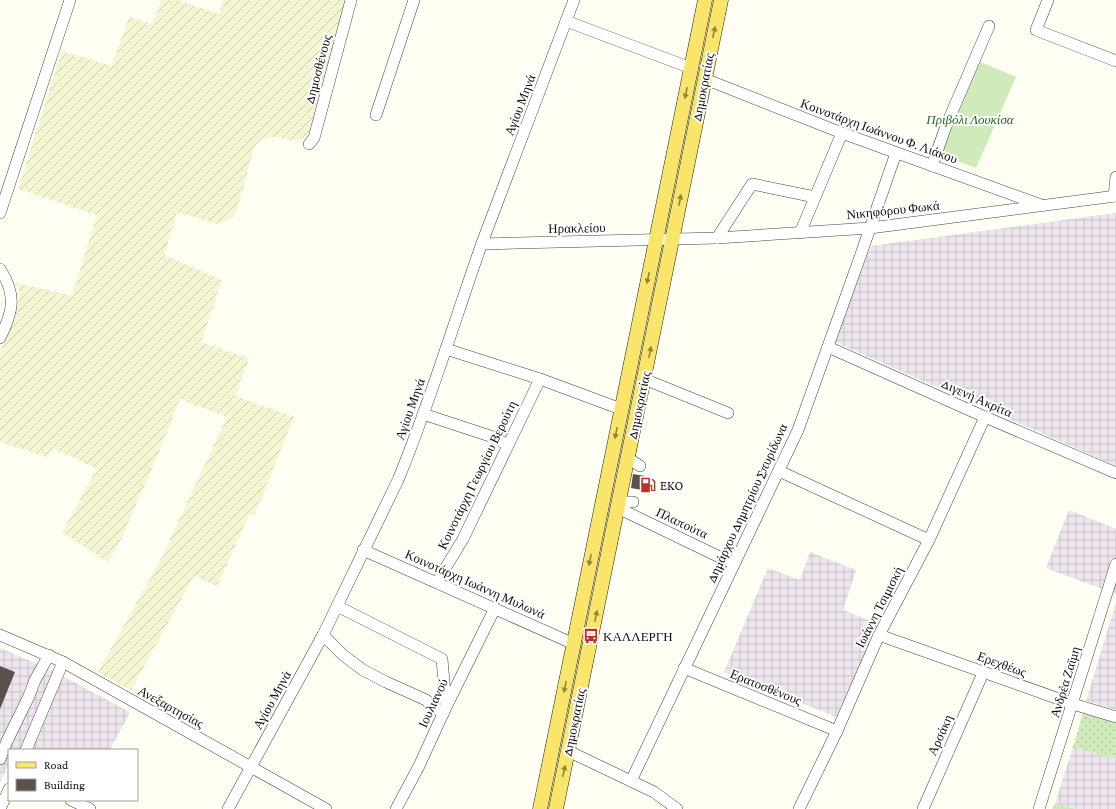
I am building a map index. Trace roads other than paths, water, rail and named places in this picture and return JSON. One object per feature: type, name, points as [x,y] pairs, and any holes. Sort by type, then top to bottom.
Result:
[{"type":"main road","name":"Δημοκρατίας","points":[[540,809],[705,0]]},
{"type":"main road","name":"Δημοκρατίας","points":[[556,809],[721,0]]},
{"type":"street","points":[[0,213],[70,0]]},
{"type":"street","name":"Δημοσθένους","points":[[308,144],[314,138],[351,0]]},
{"type":"street","points":[[376,115],[414,0]]},
{"type":"street","name":"Αγίου Μηνά","points":[[228,809],[323,635],[398,480],[423,414],[482,244],[574,0]]},
{"type":"street","points":[[1048,0],[1036,30],[1116,61]]},
{"type":"street","points":[[566,21],[691,68]]},
{"type":"street","points":[[932,166],[946,126],[989,26]]},
{"type":"street","name":"Κοινοτάρχη Ιωάννου Φ. Λιάκου","points":[[705,79],[842,134],[1044,206]]},
{"type":"street","points":[[800,233],[842,134]]},
{"type":"street","name":"Δημάρχου Δημητρίου Σπυρίδωνα","points":[[630,781],[798,430],[896,153]]},
{"type":"street","points":[[1115,196],[1116,177]]},
{"type":"street","points":[[717,238],[752,184],[815,197]]},
{"type":"street","name":"Νικηφόρου Φωκά","points":[[673,239],[717,238],[870,228],[1115,196]]},
{"type":"street","name":"Ηρακλείου","points":[[482,244],[673,239]]},
{"type":"street","points":[[0,270],[8,283],[11,292],[9,317],[0,338]]},
{"type":"street","name":"Διγενή Ακρίτα","points":[[828,347],[985,417],[1116,473]]},
{"type":"street","points":[[446,349],[540,379],[621,409]]},
{"type":"street","name":"Κοινοτάρχη Γεωργίου Βερούτη","points":[[437,582],[463,539],[540,379]]},
{"type":"street","points":[[644,379],[728,413]]},
{"type":"street","points":[[423,414],[490,436],[508,445]]},
{"type":"street","name":"Ιωάννη Τσιμισκή","points":[[799,809],[837,732],[879,635],[929,540],[985,417]]},
{"type":"street","points":[[628,458],[640,466]]},
{"type":"street","points":[[779,471],[929,540]]},
{"type":"street","points":[[618,505],[633,502]]},
{"type":"street","name":"Πλαπούτα","points":[[618,505],[734,564]]},
{"type":"street","name":"Κοινοτάρχη Ιωάννη Μυλωνά","points":[[364,550],[574,644]]},
{"type":"street","name":"Ανδρέα Ζαϊμη","points":[[1039,809],[1116,564]]},
{"type":"street","points":[[337,606],[442,659],[444,711]]},
{"type":"street","name":"Ιουλιανού","points":[[396,809],[419,766],[444,711],[495,608]]},
{"type":"street","name":"Ανεξαρτησίας","points":[[0,635],[63,662],[326,809]]},
{"type":"street","points":[[323,635],[343,655],[363,670],[426,700],[444,711]]},
{"type":"street","name":"Ερεχθέως","points":[[879,635],[1072,704],[1116,717]]},
{"type":"street","points":[[0,759],[35,680],[49,655]]},
{"type":"street","points":[[26,749],[63,662]]},
{"type":"street","name":"Ερατοσθένους","points":[[684,668],[837,732]]},
{"type":"street","name":"Αρσάκη","points":[[923,809],[983,672]]},
{"type":"street","points":[[568,751],[654,792],[678,809]]},
{"type":"street","points":[[0,809],[8,791]]},
{"type":"street","points":[[73,801],[90,809]]},
{"type":"place","name":"EKO","points":[[648,485]]},
{"type":"place","name":"ΚΑΛΛΕΡΓΗ","points":[[591,636]]},
{"type":"park label","name":"Πριβόλι Λουκίσα","points":[[970,119]]}]
